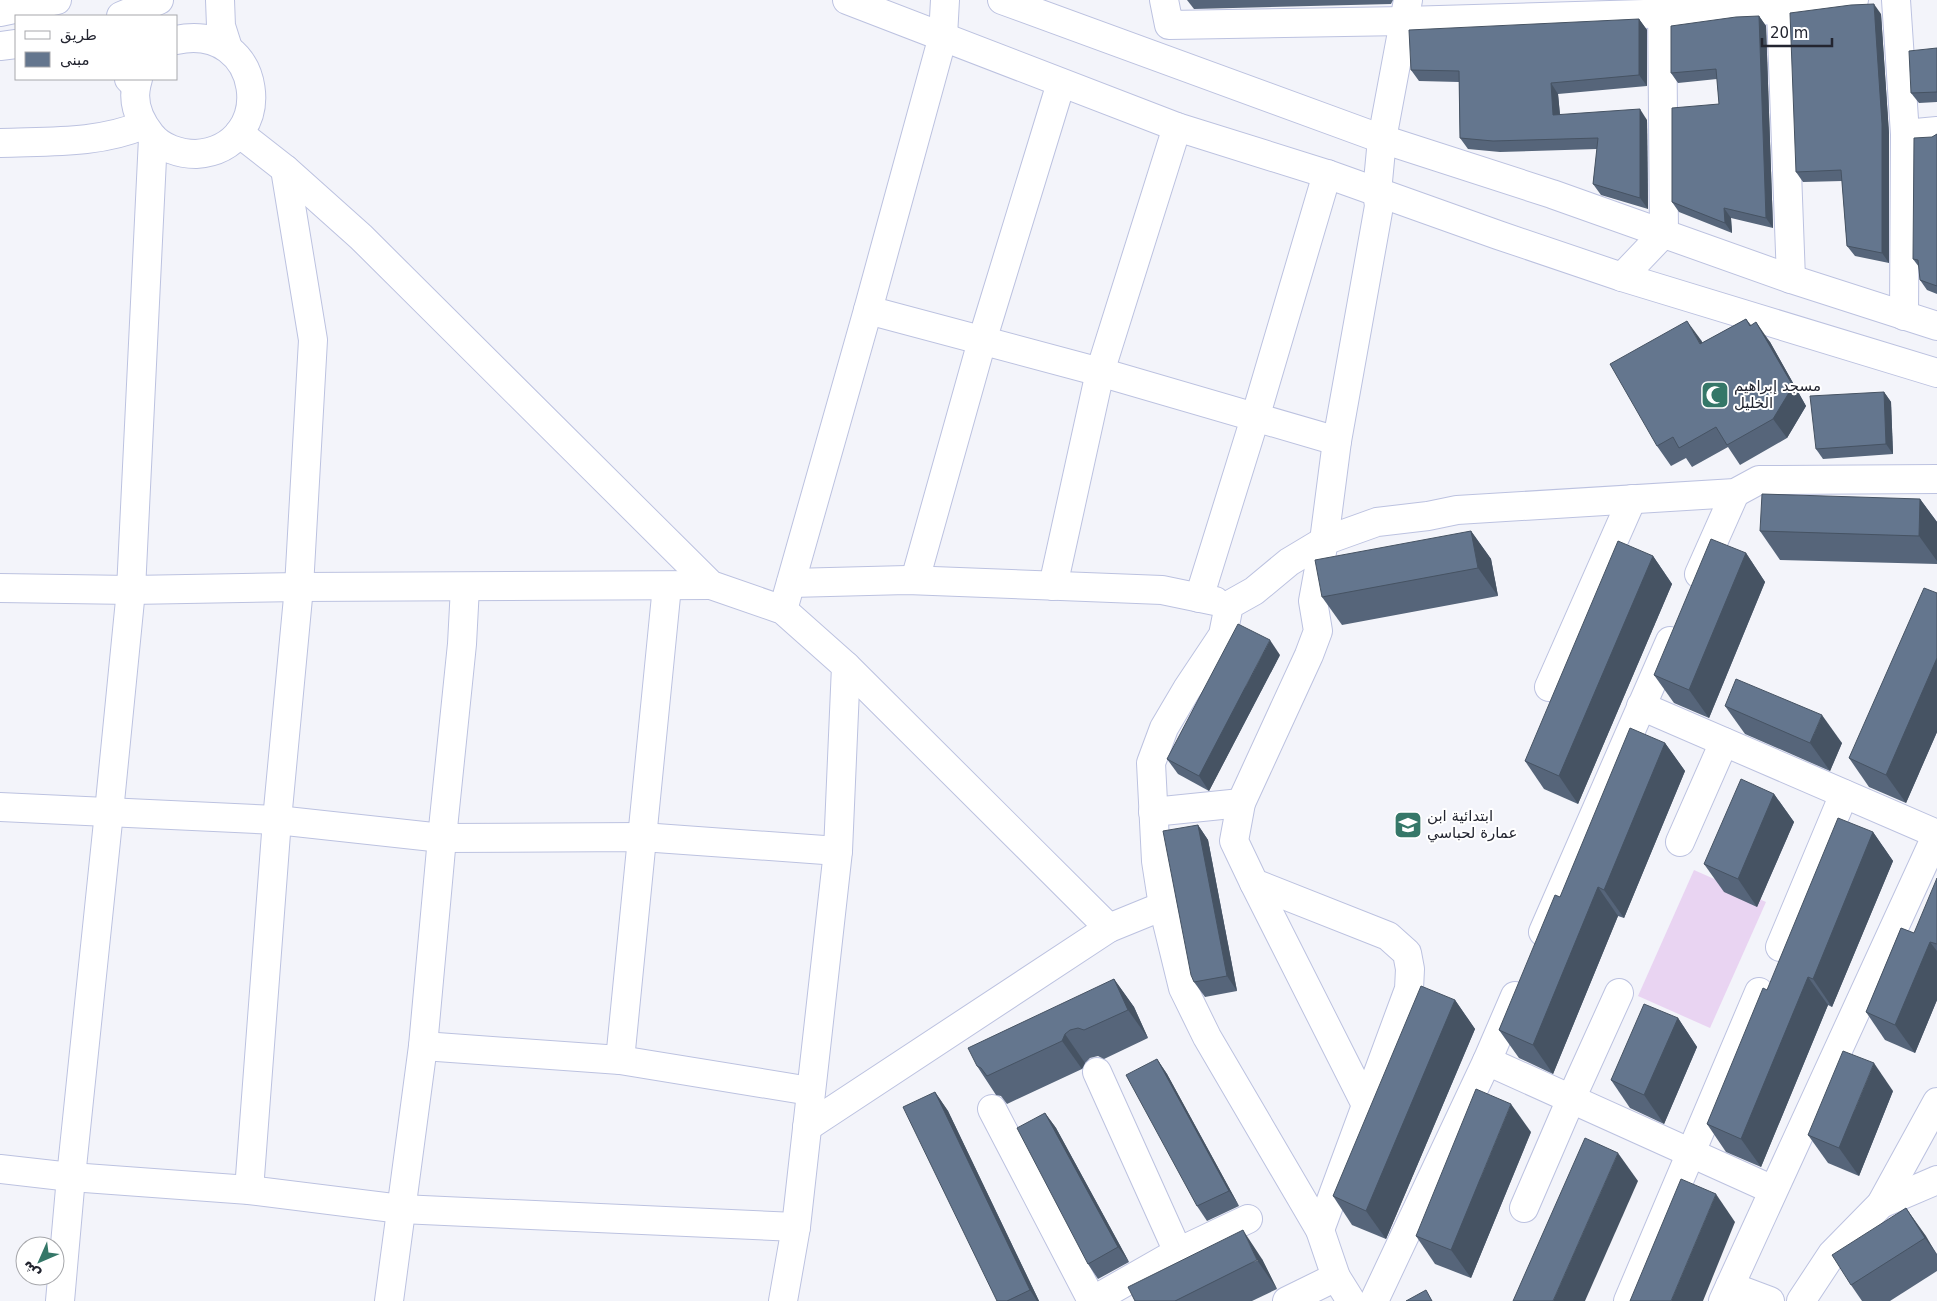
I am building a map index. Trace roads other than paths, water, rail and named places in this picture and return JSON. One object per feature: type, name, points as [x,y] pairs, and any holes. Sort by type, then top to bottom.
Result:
[{"type":"main road","points":[[0,12],[57,0]]},
{"type":"main road","points":[[124,15],[160,0]]},
{"type":"main road","points":[[220,0],[221,26],[228,48]]},
{"type":"main road","points":[[848,0],[1177,127],[1327,174],[1498,235],[1622,276],[1937,373]]},
{"type":"main road","points":[[783,610],[943,36],[945,0]]},
{"type":"main road","points":[[1002,0],[1382,139],[1552,194],[1792,279],[1937,326]]},
{"type":"main road","points":[[1164,0],[1169,62]]},
{"type":"main road","points":[[1164,0],[1169,25],[1406,10],[1662,7],[1781,10],[1854,0]]},
{"type":"main road","points":[[1896,0],[1905,134],[1904,316]]},
{"type":"main road","points":[[1622,276],[1664,233],[1662,7]]},
{"type":"main road","points":[[1366,1107],[1234,841],[1241,803],[1309,655],[1318,631],[1313,601],[1324,541],[1337,441],[1379,206],[1377,192],[1382,139],[1406,10]]},
{"type":"main road","points":[[1781,10],[1792,279]]},
{"type":"main road","points":[[134,81],[137,111],[148,132],[169,149],[188,154],[207,153],[224,145],[239,133],[249,116],[252,98],[250,79],[241,62],[228,48],[210,40],[191,37],[178,40]]},
{"type":"main road","points":[[0,46],[15,44]]},
{"type":"main road","points":[[915,580],[982,341],[1061,83]]},
{"type":"main road","points":[[1053,586],[1100,372],[1177,127]]},
{"type":"main road","points":[[1905,134],[1937,131]]},
{"type":"main road","points":[[0,142],[94,139],[128,132],[148,132]]},
{"type":"main road","points":[[60,1301],[130,590],[148,132]]},
{"type":"main road","points":[[239,133],[285,169],[362,237],[711,585]]},
{"type":"main road","points":[[249,1190],[277,820],[299,587],[313,340],[285,169]]},
{"type":"main road","points":[[1199,598],[1255,418],[1327,174]]},
{"type":"main road","points":[[868,310],[1100,372],[1337,441]]},
{"type":"main road","points":[[791,583],[915,580],[1162,590],[1229,604],[1254,591],[1289,562],[1324,541],[1377,522],[1428,516],[1457,510],[1735,493],[1759,480],[1937,479]]},
{"type":"main road","points":[[1374,1301],[1487,1061],[1735,493]]},
{"type":"main road","points":[[1549,686],[1632,499]]},
{"type":"main road","points":[[0,588],[130,590],[299,587],[711,585],[783,610],[846,666],[1109,928]]},
{"type":"main road","points":[[620,1060],[667,586]]},
{"type":"main road","points":[[389,1301],[423,1046],[462,644],[465,587]]},
{"type":"main road","points":[[1229,604],[1223,635],[1164,728],[1151,763],[1156,861],[1163,906],[1183,988],[1208,1037],[1320,1230],[1336,1277],[1351,1301]]},
{"type":"main road","points":[[783,1301],[796,1228],[838,851],[846,666]]},
{"type":"main road","points":[[1642,706],[1937,834],[1727,1293],[1770,1301]]},
{"type":"main road","points":[[1680,842],[1724,742]]},
{"type":"main road","points":[[1780,947],[1844,794]]},
{"type":"main road","points":[[1153,812],[1241,803]]},
{"type":"main road","points":[[0,807],[277,820],[442,838],[642,837],[838,851]]},
{"type":"main road","points":[[1254,883],[1388,936],[1407,954],[1410,969],[1409,990],[1320,1230]]},
{"type":"main road","points":[[807,1127],[1109,928],[1163,906]]},
{"type":"main road","points":[[1628,1301],[1759,992]]},
{"type":"main road","points":[[1524,1208],[1570,1098],[1619,993]]},
{"type":"main road","points":[[423,1046],[620,1060],[810,1092]]},
{"type":"main road","points":[[1487,1061],[1773,1190]]},
{"type":"main road","points":[[1097,1072],[1178,1252]]},
{"type":"main road","points":[[1801,1301],[1832,1254],[1881,1204],[1936,1108]]},
{"type":"main road","points":[[992,1109],[1092,1301],[1178,1252],[1248,1220]]},
{"type":"main road","points":[[0,1170],[249,1190],[400,1209],[796,1228]]},
{"type":"main road","points":[[1881,1204],[1937,1180]]},
{"type":"main road","points":[[1287,1301],[1336,1277]]},
{"type":"place","name":"مسجد إبراهيم الخليل","points":[[1715,395]]},
{"type":"place","name":"ابتدائية ابن عمارة لحباسي","points":[[1408,825]]}]
